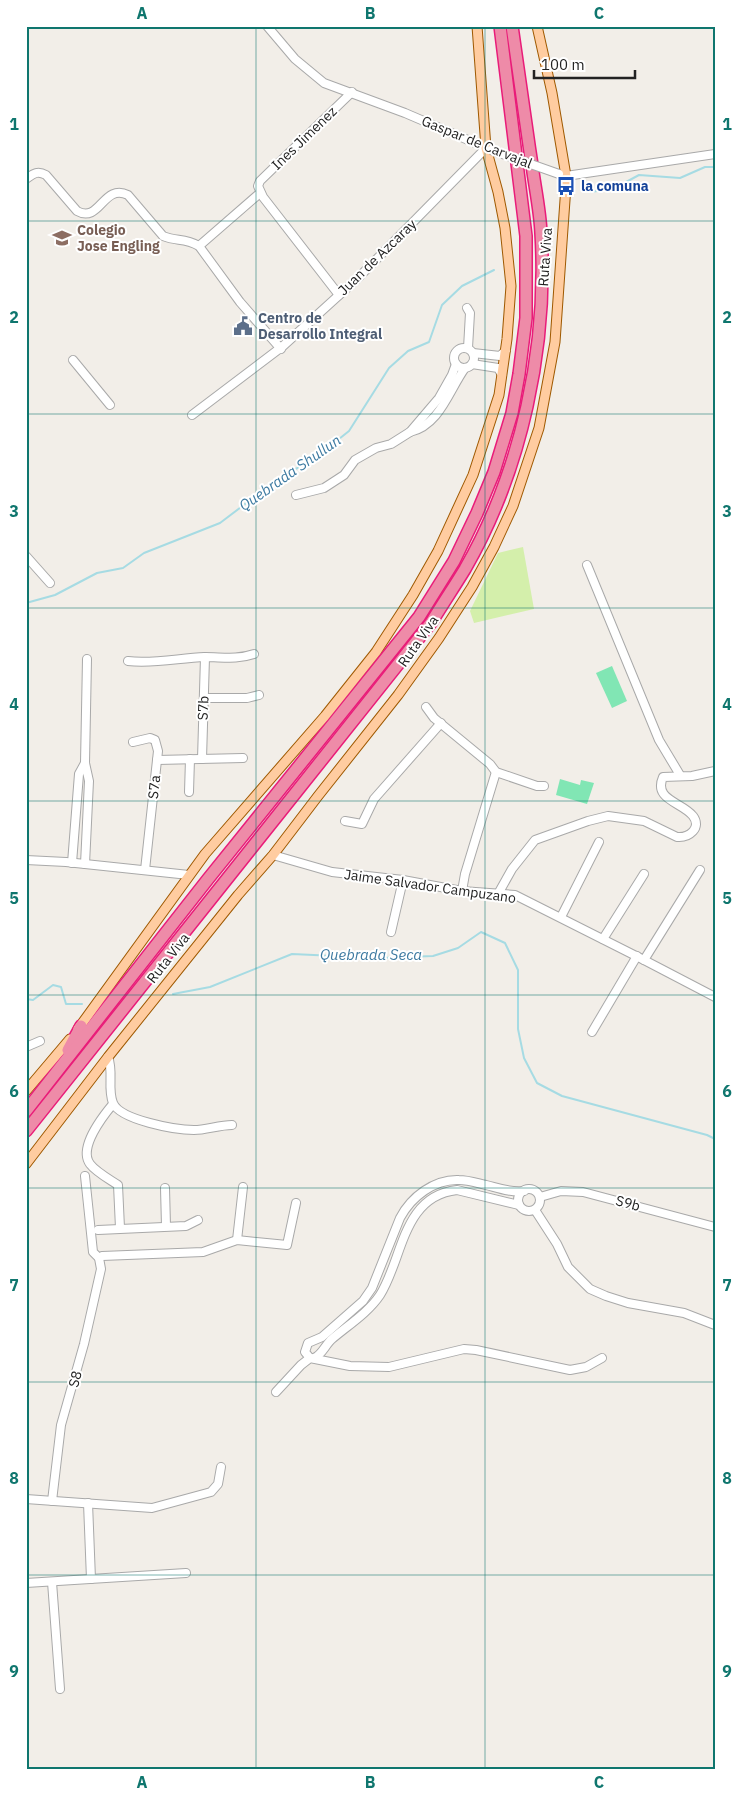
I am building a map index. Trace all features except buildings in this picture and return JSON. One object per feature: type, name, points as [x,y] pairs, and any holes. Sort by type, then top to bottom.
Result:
[{"type":"highway","name":"Ruta Viva","points":[[26,1112],[214,872],[419,617],[454,560],[477,513],[494,472],[512,413],[526,318],[526,236],[500,26]]},
{"type":"highway","name":"Ruta Viva","points":[[26,1131],[431,624],[466,568],[490,518],[506,476],[525,415],[541,318],[541,231],[512,26]]},
{"type":"highway","points":[[54,1076],[81,1026]]},
{"type":"main road","name":"Ruta Viva","points":[[26,1092],[81,1026],[205,854],[340,698],[376,652],[413,595],[438,551],[473,475],[492,422],[499,395],[506,350],[511,286],[506,238],[489,149],[477,26]]},
{"type":"main road","name":"Ruta Viva","points":[[26,1164],[108,1057],[238,895],[273,856],[398,695],[440,638],[494,547],[512,506],[539,428],[556,342],[563,175],[552,93],[537,26]]},
{"type":"street","name":"Gaspar de Carvajal","points":[[267,26],[295,59],[324,82],[489,149],[563,175],[715,154]]},
{"type":"street","name":"Ines Jimenez","points":[[199,246],[259,190],[260,181],[352,92]]},
{"type":"street","name":"Juan de Azcaray","points":[[192,415],[238,386],[281,349],[338,295],[357,273],[489,149]]},
{"type":"street","points":[[26,179],[35,172],[46,174],[72,206],[83,214],[89,214],[114,193],[121,192],[128,196],[163,236],[170,239],[190,241],[199,246],[240,302],[281,349]]},
{"type":"street","points":[[259,190],[338,295]]},
{"type":"street","points":[[410,432],[419,430],[444,405],[474,357],[471,350],[470,313],[467,308]]},
{"type":"street","points":[[296,495],[324,488],[344,475],[355,460],[376,448],[391,444],[410,432],[438,398],[452,375],[456,364],[454,357],[457,350],[460,348],[500,356],[506,350]]},
{"type":"street","points":[[73,360],[110,405]]},
{"type":"street","points":[[456,364],[498,368],[502,375]]},
{"type":"street","points":[[26,556],[50,583]]},
{"type":"street","points":[[587,565],[659,740],[680,775]]},
{"type":"street","points":[[128,661],[143,663],[205,658],[241,659],[254,654]]},
{"type":"street","name":"S7b","points":[[202,759],[205,658]]},
{"type":"street","points":[[85,864],[89,781],[85,763],[87,659]]},
{"type":"street","points":[[204,698],[247,698],[259,695]]},
{"type":"street","points":[[426,707],[434,718],[490,764],[496,772],[537,786],[544,786]]},
{"type":"street","points":[[345,821],[362,824],[374,799],[441,723]]},
{"type":"street","points":[[133,742],[150,738],[155,740],[158,752],[157,760]]},
{"type":"street","name":"S7a","points":[[145,870],[157,760],[243,758]]},
{"type":"street","points":[[189,792],[190,759]]},
{"type":"street","points":[[72,862],[79,774],[85,763]]},
{"type":"street","points":[[498,894],[512,868],[535,840],[588,821],[608,816],[635,819],[644,821],[677,837],[689,836],[695,830],[696,824],[693,816],[668,799],[661,790],[660,784],[663,777],[692,776],[715,771]]},
{"type":"street","points":[[462,891],[465,874],[496,772]]},
{"type":"street","points":[[561,917],[600,842]]},
{"type":"street","name":"Jaime Salvador Campuzano","points":[[273,856],[332,872],[404,880],[462,891],[515,895],[604,939],[715,998]]},
{"type":"street","points":[[26,860],[72,862],[190,875]]},
{"type":"street","points":[[592,1032],[700,870]]},
{"type":"street","points":[[604,939],[644,874]]},
{"type":"street","points":[[391,932],[404,880]]},
{"type":"street","points":[[26,1047],[40,1041]]},
{"type":"street","points":[[108,1057],[111,1066],[111,1097],[113,1104],[124,1114],[156,1124],[192,1130],[232,1125]]},
{"type":"street","points":[[113,1104],[94,1128],[87,1153],[90,1164],[118,1186],[120,1228]]},
{"type":"street","name":"S8","points":[[52,1501],[61,1425],[84,1344],[101,1269],[99,1258],[93,1252],[85,1176]]},
{"type":"street","points":[[524,1191],[519,1197],[521,1208],[528,1212],[535,1210],[540,1202],[540,1197],[535,1191],[528,1189],[512,1191],[459,1180],[439,1184],[417,1197],[404,1210],[372,1288],[366,1297],[322,1337],[308,1342],[305,1352],[312,1358],[336,1364],[389,1367],[453,1351],[470,1349],[570,1370],[586,1367],[602,1358]]},
{"type":"street","points":[[237,1240],[243,1187]]},
{"type":"street","points":[[165,1188],[166,1226]]},
{"type":"street","points":[[276,1392],[301,1365],[321,1354],[328,1343],[373,1304],[387,1280],[409,1226],[431,1200],[448,1191],[457,1190],[519,1204]]},
{"type":"street","name":"S9b","points":[[540,1197],[561,1192],[583,1192],[715,1227]]},
{"type":"street","points":[[99,1258],[102,1256],[203,1252],[237,1240],[287,1245],[296,1203]]},
{"type":"street","points":[[535,1210],[557,1244],[568,1266],[590,1288],[606,1296],[628,1303],[684,1313],[715,1325]]},
{"type":"street","points":[[98,1230],[186,1226],[198,1220]]},
{"type":"street","points":[[26,1499],[152,1508],[199,1497],[211,1492],[218,1484],[221,1467]]},
{"type":"street","points":[[88,1503],[91,1579]]},
{"type":"street","points":[[26,1583],[186,1573]]},
{"type":"street","points":[[52,1582],[60,1689]]},
{"type":"green space","points":[[523,547],[534,609],[474,623],[470,611],[498,553]]},
{"type":"green space","points":[[612,666],[627,701],[612,708],[596,673]]},
{"type":"green space","points":[[560,779],[580,785],[581,780],[594,783],[587,804],[556,795]]},
{"type":"waterway","name":"Quebrada Shullun","points":[[591,192],[615,188],[639,175],[680,178],[705,167],[715,167]]},
{"type":"waterway","name":"Quebrada Shullun","points":[[26,603],[55,595],[97,573],[123,568],[144,553],[220,523],[286,473],[309,463],[349,431],[389,368],[408,351],[429,342],[442,305],[462,286],[494,270]]},
{"type":"waterway","name":"Quebrada Seca","points":[[173,994],[210,987],[292,954],[379,958],[433,956],[458,948],[481,932],[505,943],[518,970],[518,1029],[524,1058],[537,1083],[562,1096],[707,1135],[715,1139]]},
{"type":"waterway","name":"Quebrada Seca","points":[[26,999],[33,1000],[53,985],[61,987],[66,1004],[82,1004]]},
{"type":"place","name":"la comuna","points":[[566,186]]},
{"type":"place","name":"Colegio Jose Engling","points":[[62,238]]},
{"type":"place","name":"Centro de Desarrollo Integral","points":[[243,326]]}]
